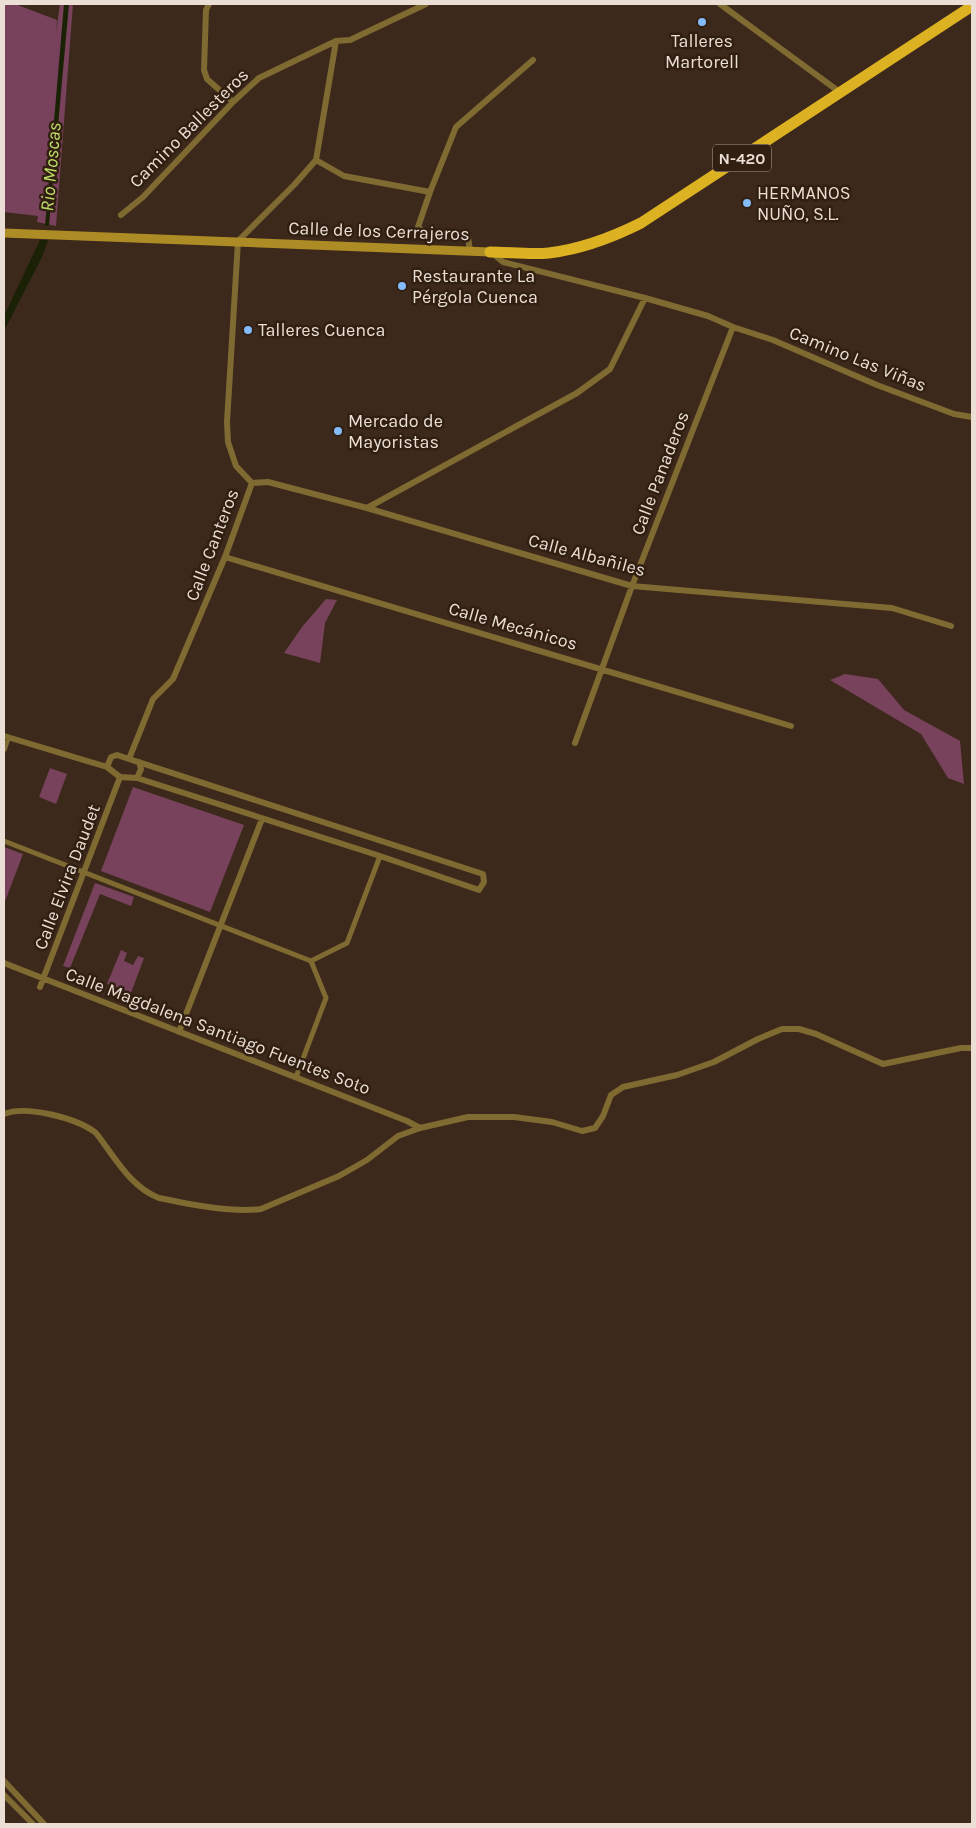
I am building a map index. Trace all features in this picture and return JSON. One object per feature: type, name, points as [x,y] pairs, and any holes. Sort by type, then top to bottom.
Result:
[{"type":"highway","name":"N-420","points":[[490,252],[547,253],[582,248],[609,239],[641,223],[972,6]]},
{"type":"main road","name":"Calle de los Cerrajeros","points":[[6,231],[490,252]]},
{"type":"street","points":[[209,4],[206,10],[204,70],[207,79],[233,102]]},
{"type":"street","name":"Camino Ballesteros","points":[[121,215],[143,197],[233,102],[259,78],[336,42],[350,40],[426,4]]},
{"type":"street","points":[[720,4],[841,93]]},
{"type":"street","points":[[238,241],[316,160],[336,42]]},
{"type":"street","points":[[470,251],[468,237],[430,237],[418,227],[456,127],[534,60]]},
{"type":"street","points":[[316,160],[344,176],[430,192]]},
{"type":"street","name":"Calle Canteros","points":[[129,759],[153,699],[173,679],[225,557],[252,483],[236,466],[228,442],[227,422],[238,241]]},
{"type":"street","name":"Calle de los Cerrajeros","points":[[490,252],[503,262],[646,298],[708,316],[733,327]]},
{"type":"street","points":[[367,508],[577,393],[610,369],[646,298]]},
{"type":"street","name":"Camino Las Viñas","points":[[733,327],[773,340],[877,385],[954,414],[972,417]]},
{"type":"street","name":"Calle Panaderos","points":[[575,743],[632,586],[733,327]]},
{"type":"street","name":"Calle Albañiles","points":[[252,483],[268,482],[367,508],[632,586],[892,608],[951,626]]},
{"type":"street","name":"Calle Mecánicos","points":[[225,557],[791,726]]},
{"type":"street","points":[[4,749],[6,736],[107,767],[120,777],[137,778],[380,856],[479,890],[484,882],[483,874],[117,755],[110,757],[107,767]]},
{"type":"street","points":[[137,778],[141,769],[139,762]]},
{"type":"street","name":"Calle Elvira Daudet","points":[[40,987],[120,777]]},
{"type":"street","points":[[179,1032],[262,819]]},
{"type":"street","points":[[4,841],[312,961],[326,998],[296,1077]]},
{"type":"street","points":[[312,961],[347,943],[380,856]]},
{"type":"street","name":"Calle Magdalena Santiago Fuentes Soto","points":[[4,963],[407,1120],[420,1128]]},
{"type":"street","points":[[4,1114],[13,1110],[23,1110],[69,1120],[88,1127],[96,1133],[135,1183],[159,1198],[201,1205],[244,1209],[261,1208],[339,1176],[367,1160],[398,1136],[420,1128],[468,1117],[514,1117],[552,1122],[582,1131],[595,1128],[603,1116],[610,1095],[623,1087],[677,1076],[714,1062],[782,1029],[799,1029],[816,1034],[883,1064],[936,1055],[961,1048],[972,1048]]},
{"type":"street","points":[[4,1781],[44,1824]]},
{"type":"street","points":[[4,1795],[33,1824]]},
{"type":"shaded area","points":[[4,4],[15,4],[57,20],[56,33],[60,4],[73,4],[56,226],[37,222],[38,216],[4,212]]},
{"type":"shaded area","points":[[326,599],[337,600],[325,623],[320,663],[284,653],[302,627]]},
{"type":"shaded area","points":[[845,674],[878,679],[904,710],[960,741],[964,784],[948,778],[921,734],[830,680]]},
{"type":"shaded area","points":[[50,768],[67,774],[56,804],[39,797]]},
{"type":"shaded area","points":[[133,787],[244,825],[210,912],[101,871]]},
{"type":"shaded area","points":[[4,847],[23,854],[4,904]]},
{"type":"shaded area","points":[[95,883],[134,897],[131,906],[100,894],[70,968],[63,966]]},
{"type":"shaded area","points":[[121,950],[127,953],[124,961],[133,965],[138,956],[144,958],[131,993],[107,984]]},
{"type":"water","name":"Rio Moscas","points":[[64,4],[69,4],[49,225],[45,226]]},
{"type":"water","points":[[40,240],[48,240],[42,257],[4,331],[4,316]]},
{"type":"place","name":"Talleres Martorell","points":[[702,22]]},
{"type":"place","name":"HERMANOS NUÑO, S.L.","points":[[747,203]]},
{"type":"place","name":"Restaurante La Pérgola Cuenca","points":[[402,286]]},
{"type":"place","name":"Talleres Cuenca","points":[[248,330]]},
{"type":"place","name":"Mercado de Mayoristas","points":[[338,431]]}]
